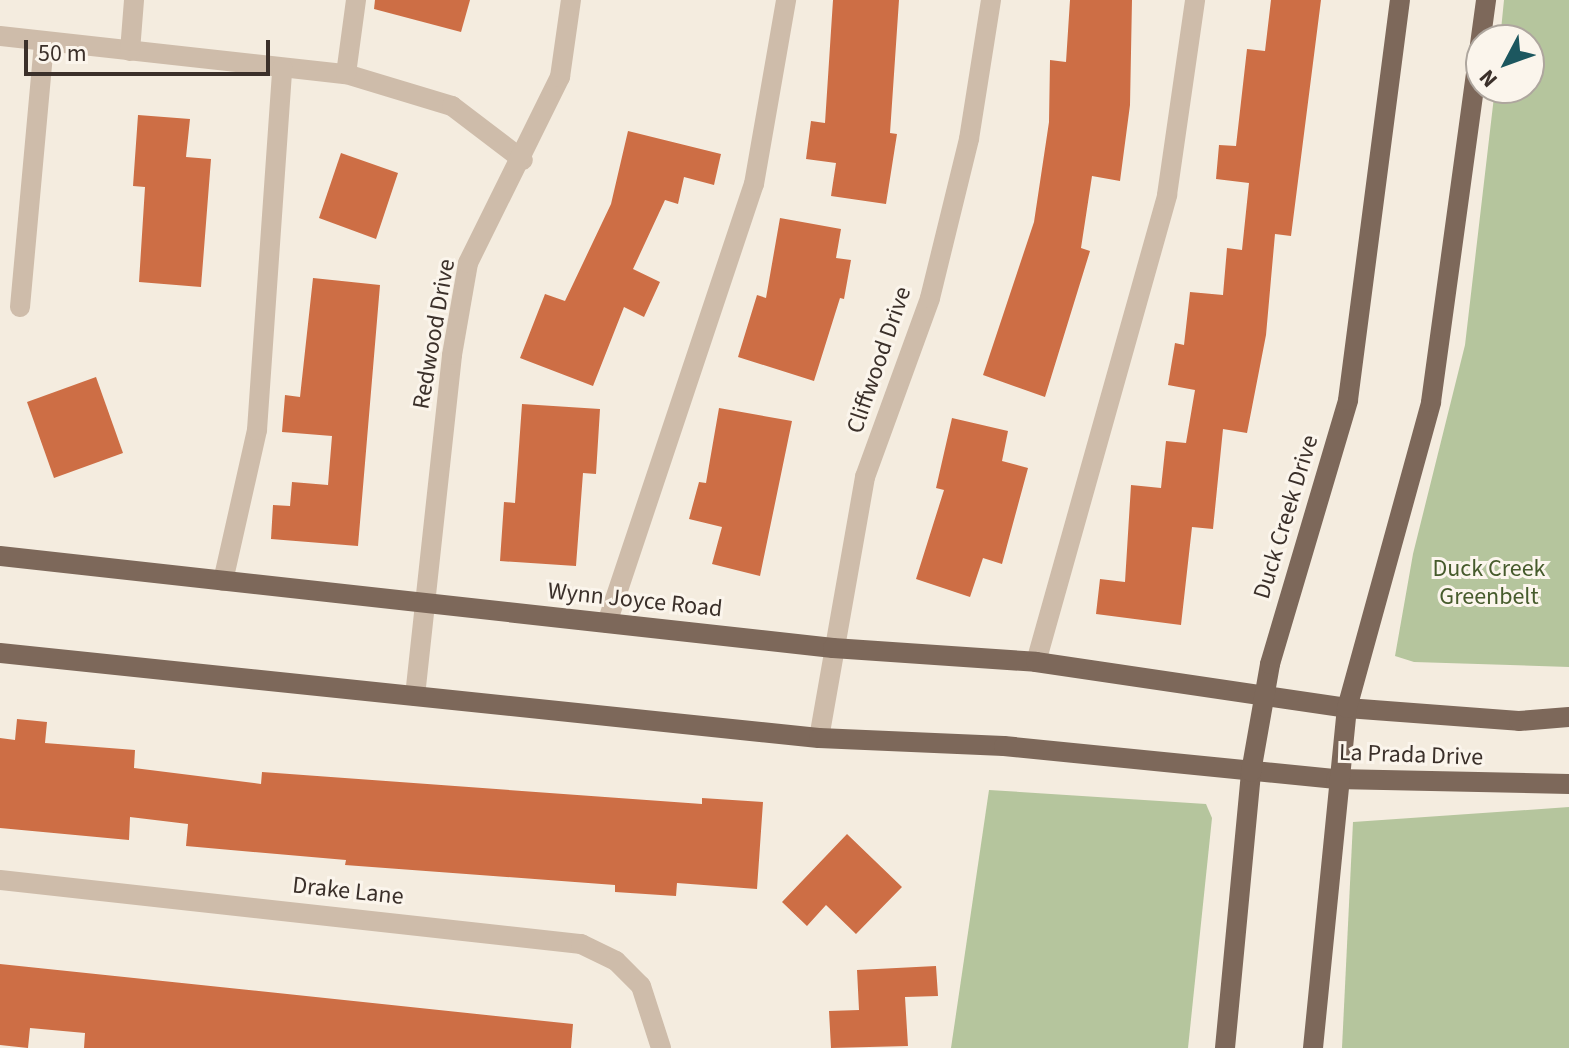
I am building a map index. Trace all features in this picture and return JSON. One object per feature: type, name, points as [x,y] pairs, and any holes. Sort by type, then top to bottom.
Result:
[{"type":"main road","name":"Duck Creek Drive","points":[[1225,1048],[1251,772],[1264,697],[1348,400],[1400,0]]},
{"type":"main road","points":[[1313,1048],[1336,779],[1347,708],[1431,402],[1486,0]]},
{"type":"main road","name":"Wynn Joyce Road","points":[[0,556],[833,648],[1036,662],[1264,697]]},
{"type":"main road","points":[[0,653],[819,738],[1004,746],[1251,772]]},
{"type":"main road","name":"La Prada Drive","points":[[1264,697],[1347,708],[1519,721],[1569,717]]},
{"type":"main road","name":"La Prada Drive","points":[[1251,772],[1336,779],[1569,784]]},
{"type":"street","points":[[130,51],[134,0]]},
{"type":"street","points":[[346,74],[356,0]]},
{"type":"street","name":"Redwood Drive","points":[[415,696],[452,355],[468,263],[523,160],[560,77],[571,0]]},
{"type":"street","points":[[607,623],[754,184],[786,0]]},
{"type":"street","name":"Cliffwood Drive","points":[[819,738],[865,477],[930,298],[965,154],[991,0]]},
{"type":"street","points":[[1036,662],[1167,195],[1195,0]]},
{"type":"street","points":[[0,36],[346,74],[452,106],[523,160]]},
{"type":"street","points":[[20,307],[44,41]]},
{"type":"street","points":[[223,581],[257,430],[282,68]]},
{"type":"street","name":"Drake Lane","points":[[0,880],[581,944],[616,961],[641,986],[655,1019],[661,1048]]},
{"type":"green space","name":"Duck Creek Greenbelt","points":[[1504,0],[1569,0],[1569,667],[1414,662],[1395,656],[1413,554],[1465,345],[1493,104],[1545,104],[1545,24],[1502,24]]},
{"type":"green space","points":[[989,790],[1206,804],[1212,818],[1188,1048],[951,1048]]},
{"type":"green space","points":[[1569,807],[1569,1048],[1342,1048],[1353,822]]},
{"type":"building","points":[[375,0],[470,0],[461,32],[374,9]]},
{"type":"building","points":[[833,0],[899,0],[890,133],[897,134],[886,204],[831,196],[836,163],[806,159],[811,121],[825,123]]},
{"type":"building","points":[[1070,0],[1132,0],[1130,105],[1120,181],[1092,176],[1081,248],[1090,251],[1045,397],[983,375],[1034,222],[1049,122],[1050,60],[1066,62]]},
{"type":"building","points":[[1271,0],[1321,0],[1291,236],[1275,234],[1266,335],[1247,433],[1223,429],[1213,529],[1192,527],[1181,625],[1096,614],[1100,579],[1125,582],[1131,485],[1161,488],[1166,441],[1186,443],[1195,390],[1168,385],[1175,343],[1184,345],[1190,292],[1223,295],[1227,248],[1242,250],[1249,183],[1216,179],[1219,145],[1236,146],[1247,49],[1265,51]]},
{"type":"building","points":[[138,115],[190,119],[186,157],[211,159],[201,287],[139,282],[145,187],[133,186]]},
{"type":"building","points":[[628,131],[721,154],[714,185],[684,177],[678,204],[665,200],[633,269],[660,282],[644,317],[624,307],[593,386],[520,358],[545,294],[565,301],[611,204]]},
{"type":"building","points":[[341,153],[398,173],[376,239],[319,218]]},
{"type":"building","points":[[780,218],[841,229],[836,258],[851,260],[844,299],[840,298],[814,381],[738,357],[757,295],[766,298]]},
{"type":"building","points":[[313,278],[380,285],[358,546],[271,539],[273,505],[290,506],[292,482],[328,485],[332,436],[282,432],[285,395],[300,397]]},
{"type":"building","points":[[96,377],[123,453],[54,478],[27,402]]},
{"type":"building","points":[[522,404],[600,409],[596,474],[583,473],[576,566],[500,561],[504,502],[515,503]]},
{"type":"building","points":[[719,408],[792,421],[760,576],[712,564],[722,527],[689,519],[699,482],[706,483]]},
{"type":"building","points":[[952,418],[1008,431],[1002,461],[1028,468],[1002,564],[983,558],[970,597],[916,579],[944,490],[936,488]]},
{"type":"building","points":[[17,719],[47,722],[45,743],[135,750],[134,768],[261,784],[262,772],[702,804],[702,798],[763,802],[757,889],[677,883],[676,896],[615,892],[615,885],[345,865],[346,860],[186,846],[188,824],[130,817],[129,840],[0,828],[0,738],[15,740]]},
{"type":"building","points":[[847,834],[902,887],[856,934],[826,905],[807,926],[782,902]]},
{"type":"building","points":[[0,964],[573,1024],[571,1048],[84,1048],[85,1033],[30,1028],[28,1048],[0,1045]]},
{"type":"building","points":[[936,966],[938,996],[905,997],[908,1046],[831,1048],[829,1011],[859,1010],[857,970]]}]
